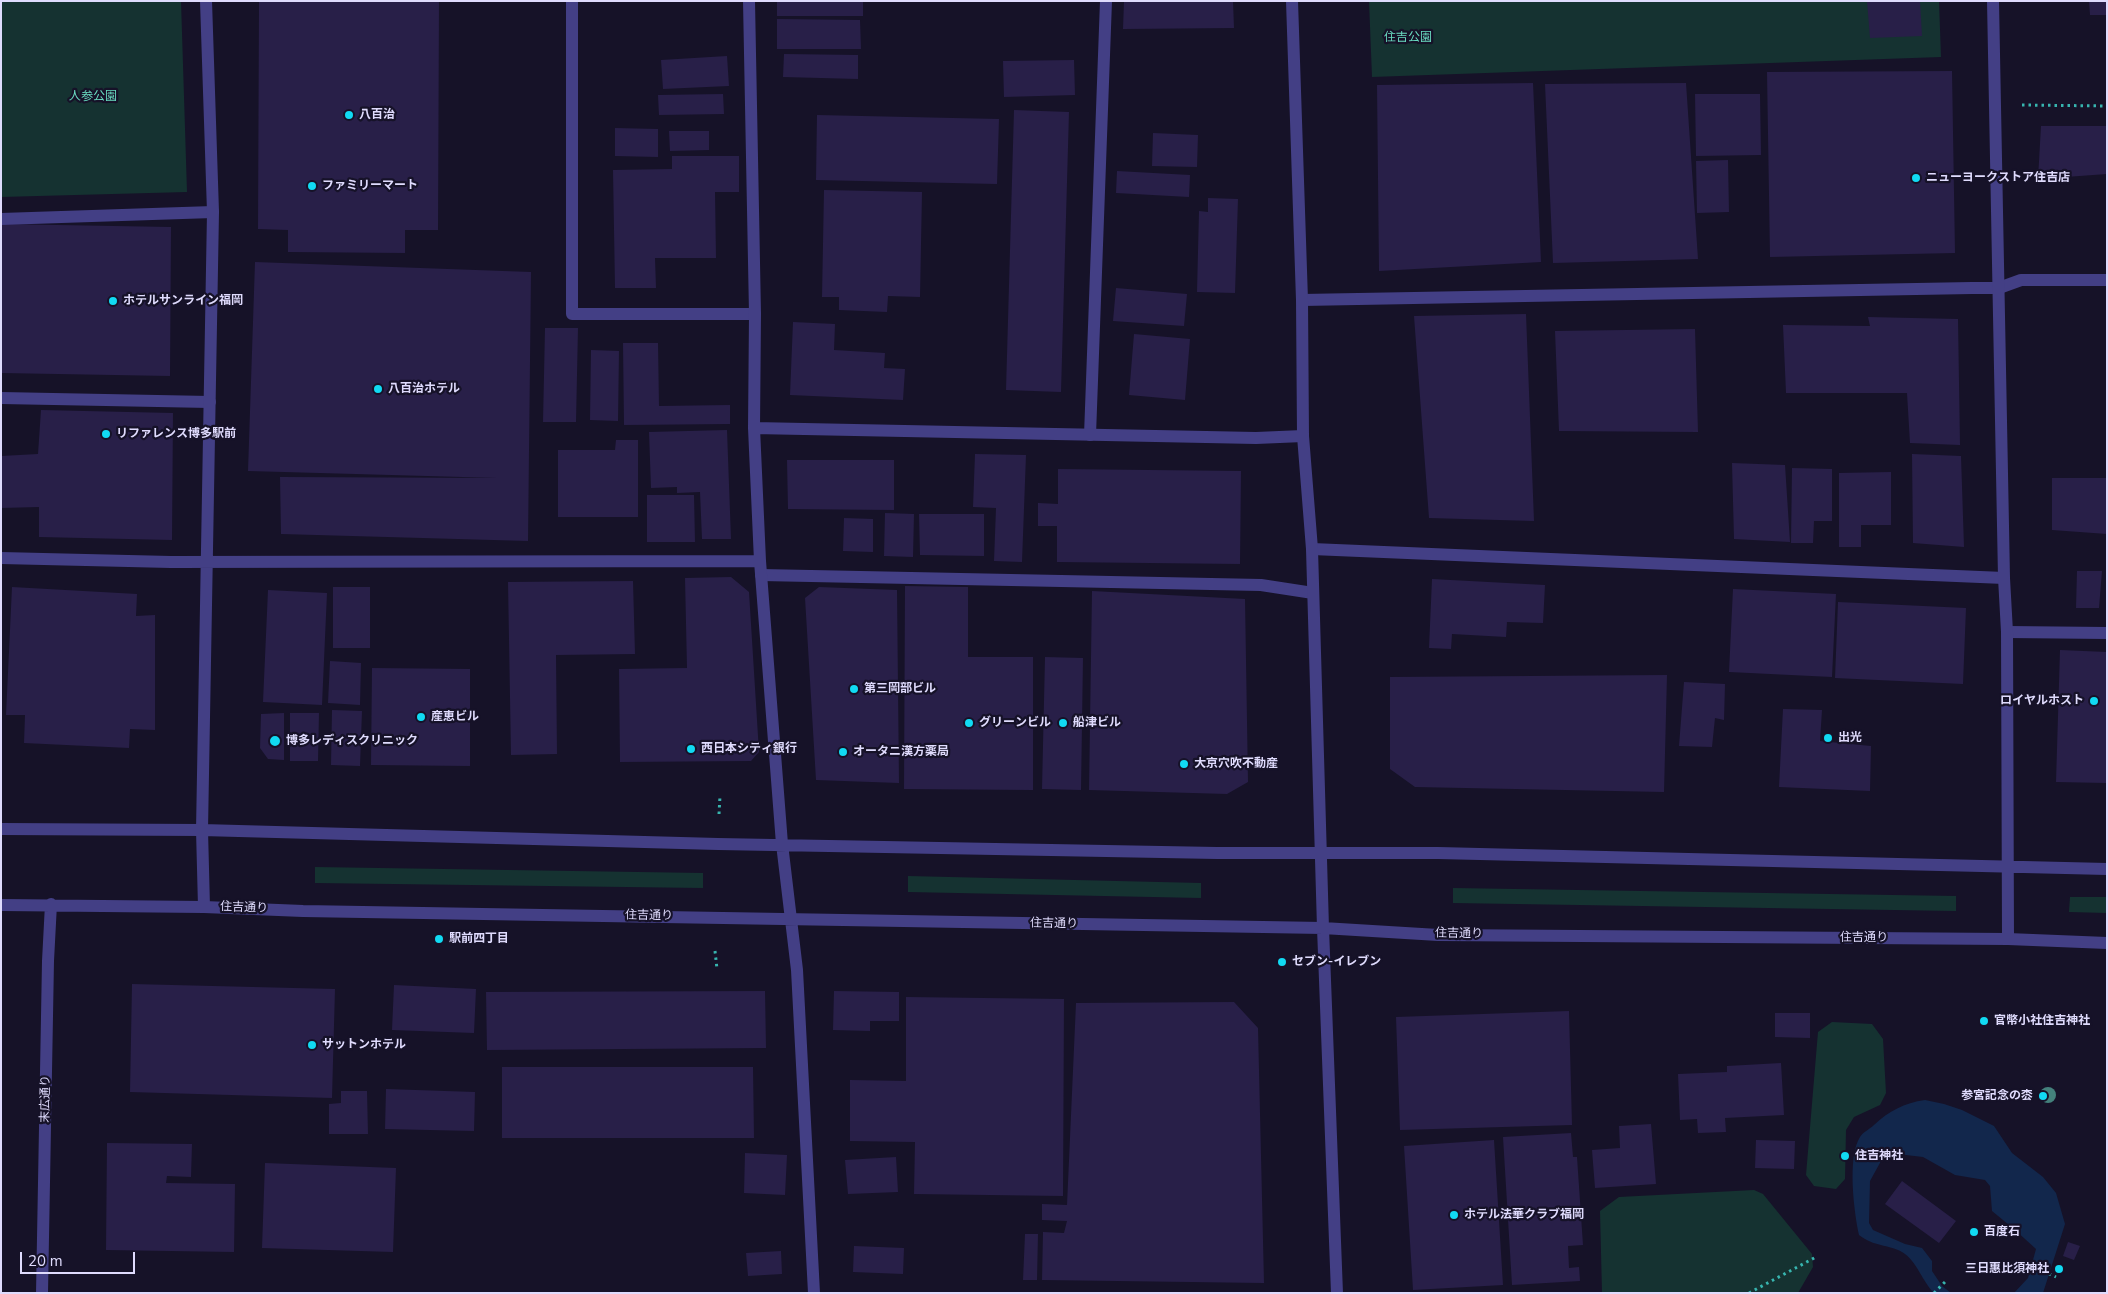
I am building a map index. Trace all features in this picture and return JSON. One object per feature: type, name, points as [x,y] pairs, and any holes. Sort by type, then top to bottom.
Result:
[{"type":"street","points":[[204,907],[202,830],[213,212],[206,1]]},
{"type":"street","points":[[572,1],[572,314],[755,314]]},
{"type":"street","points":[[749,1],[755,314],[754,428],[760,561],[782,844],[797,970],[814,1293]]},
{"type":"street","points":[[1090,435],[1106,1]]},
{"type":"street","points":[[1292,1],[1302,300],[1303,436],[1312,549],[1323,928],[1337,1293]]},
{"type":"street","points":[[1993,1],[2004,578],[2007,632],[2008,939]]},
{"type":"street","points":[[1,220],[213,212]]},
{"type":"street","points":[[1302,300],[1999,288],[2021,280],[2107,280]]},
{"type":"street","points":[[1,398],[210,402]]},
{"type":"street","points":[[754,428],[1256,438],[1303,436]]},
{"type":"street","points":[[1312,549],[2004,578]]},
{"type":"street","points":[[1,558],[206,562],[760,561]]},
{"type":"street","points":[[761,575],[1261,585],[1312,592]]},
{"type":"street","points":[[2007,632],[2107,633]]},
{"type":"street","points":[[1,829],[202,830],[718,844],[1321,854],[1438,854],[2107,868]]},
{"type":"street","name":"住吉通り","points":[[1,905],[51,904],[303,911],[1323,928],[1438,934],[2008,939],[2107,943]]},
{"type":"street","name":"末広通り","points":[[42,1293],[48,961],[51,904]]},
{"type":"path","points":[[1994,105],[2107,106]]},
{"type":"path","points":[[719,814],[720,796]]},
{"type":"path","points":[[716,951],[717,969]]},
{"type":"path","points":[[1749,1293],[1816,1257]]},
{"type":"path","points":[[2025,1263],[2056,1277]]},
{"type":"path","points":[[1934,1293],[1946,1281]]},
{"type":"green space","name":"人参公園","points":[[1,1],[181,1],[187,192],[1,197]]},
{"type":"green space","name":"住吉公園","points":[[1369,1],[1939,1],[1941,57],[1372,77]]},
{"type":"green space","points":[[315,867],[703,873],[703,888],[315,883]]},
{"type":"green space","points":[[908,876],[1201,883],[1201,898],[908,892]]},
{"type":"green space","points":[[1453,888],[1956,896],[1956,911],[1453,903]]},
{"type":"green space","points":[[2070,897],[2107,897],[2107,913],[2069,912]]},
{"type":"green space","points":[[1832,1022],[1872,1024],[1883,1039],[1886,1093],[1880,1105],[1854,1117],[1846,1130],[1845,1179],[1836,1189],[1814,1186],[1806,1175],[1818,1032]]},
{"type":"green space","points":[[1754,1190],[1763,1194],[1812,1254],[1813,1267],[1798,1293],[1602,1293],[1600,1211],[1619,1197]]},
{"type":"water","points":[[1925,1100],[1962,1110],[1994,1126],[2012,1153],[2043,1177],[2056,1193],[2065,1224],[2043,1293],[2014,1293],[2028,1278],[2036,1249],[1992,1211],[1990,1186],[1985,1180],[1955,1175],[1923,1157],[1889,1153],[1881,1161],[1870,1181],[1869,1223],[1873,1230],[1905,1244],[1922,1248],[1932,1261],[1932,1271],[1942,1286],[1951,1293],[1934,1293],[1916,1266],[1902,1252],[1870,1242],[1859,1235],[1855,1213],[1853,1171],[1856,1146],[1860,1137],[1891,1112],[1910,1103]]},
{"type":"building","name":"八百治","points":[[259,1],[439,1],[438,230],[405,230],[405,253],[288,252],[288,230],[258,229]]},
{"type":"building","points":[[777,1],[863,1],[863,16],[777,16]]},
{"type":"building","points":[[1124,1],[1233,1],[1234,28],[1123,29]]},
{"type":"building","points":[[1867,1],[1920,1],[1922,36],[1870,38]]},
{"type":"building","points":[[2089,1],[2107,1],[2107,15],[2090,15]]},
{"type":"building","points":[[777,19],[860,20],[861,49],[777,49]]},
{"type":"building","points":[[784,54],[858,55],[858,79],[783,77]]},
{"type":"building","points":[[727,56],[729,86],[663,89],[661,60]]},
{"type":"building","points":[[1074,60],[1075,95],[1004,97],[1003,61]]},
{"type":"building","points":[[1952,71],[1955,253],[1770,257],[1767,72]]},
{"type":"building","points":[[1533,83],[1541,262],[1379,271],[1377,85]]},
{"type":"building","points":[[1686,83],[1698,259],[1553,263],[1545,84]]},
{"type":"building","points":[[723,94],[724,114],[659,115],[658,95]]},
{"type":"building","points":[[1695,94],[1760,94],[1761,155],[1696,156]]},
{"type":"building","points":[[1014,110],[1069,112],[1061,392],[1006,390]]},
{"type":"building","points":[[817,115],[999,119],[997,184],[816,180]]},
{"type":"building","points":[[2041,126],[2107,126],[2107,174],[2038,179]]},
{"type":"building","points":[[615,128],[658,129],[658,157],[615,156]]},
{"type":"building","points":[[669,131],[709,131],[709,150],[670,151]]},
{"type":"building","points":[[1153,133],[1198,135],[1197,167],[1152,166]]},
{"type":"building","points":[[672,156],[739,156],[739,192],[715,192],[716,258],[655,258],[656,288],[615,288],[613,170],[672,169]]},
{"type":"building","points":[[1728,160],[1729,212],[1697,213],[1696,161]]},
{"type":"building","points":[[1117,171],[1190,175],[1189,197],[1116,193]]},
{"type":"building","points":[[824,190],[922,192],[920,297],[888,296],[887,312],[839,310],[839,297],[822,297]]},
{"type":"building","points":[[1208,198],[1238,199],[1235,293],[1197,292],[1199,211],[1208,212]]},
{"type":"building","points":[[1,224],[171,227],[170,376],[1,373]]},
{"type":"building","points":[[255,262],[531,272],[528,541],[281,534],[280,477],[498,478],[248,471]]},
{"type":"building","points":[[1116,288],[1187,294],[1184,326],[1113,321]]},
{"type":"building","points":[[1526,314],[1534,521],[1429,518],[1414,316]]},
{"type":"building","points":[[1868,317],[1958,319],[1960,445],[1910,443],[1907,393],[1786,393],[1783,325],[1870,326]]},
{"type":"building","points":[[793,322],[835,324],[834,350],[885,353],[884,368],[905,369],[903,400],[790,395]]},
{"type":"building","points":[[545,328],[578,328],[576,422],[543,422]]},
{"type":"building","points":[[1695,329],[1698,432],[1559,431],[1555,331]]},
{"type":"building","points":[[1134,334],[1190,339],[1185,400],[1129,395]]},
{"type":"building","points":[[623,343],[658,343],[659,406],[730,405],[730,424],[624,425]]},
{"type":"building","points":[[591,350],[619,351],[618,421],[590,420]]},
{"type":"building","points":[[41,410],[173,413],[172,540],[39,537],[39,507],[1,508],[1,456],[38,454]]},
{"type":"building","points":[[727,430],[731,539],[702,539],[700,492],[677,493],[677,487],[651,488],[649,432]]},
{"type":"building","points":[[616,440],[638,440],[638,517],[558,517],[558,450],[615,450]]},
{"type":"building","points":[[975,454],[1026,455],[1022,562],[994,561],[996,508],[973,507]]},
{"type":"building","points":[[1912,454],[1961,456],[1964,547],[1913,543]]},
{"type":"building","points":[[787,460],[894,460],[894,510],[788,509]]},
{"type":"building","points":[[1732,463],[1785,465],[1790,542],[1734,539]]},
{"type":"building","points":[[1792,468],[1832,469],[1832,521],[1814,521],[1813,543],[1791,543]]},
{"type":"building","points":[[1058,469],[1241,471],[1240,564],[1057,562],[1057,526],[1038,526],[1038,503],[1058,504]]},
{"type":"building","points":[[1891,472],[1891,525],[1861,525],[1861,547],[1839,547],[1839,473]]},
{"type":"building","points":[[2052,478],[2107,478],[2107,534],[2052,530]]},
{"type":"building","points":[[647,495],[694,495],[695,542],[647,542]]},
{"type":"building","points":[[885,513],[914,514],[913,557],[884,556]]},
{"type":"building","points":[[919,514],[984,514],[984,556],[920,555]]},
{"type":"building","points":[[844,518],[873,519],[873,552],[843,551]]},
{"type":"building","points":[[2077,571],[2102,571],[2099,608],[2076,608]]},
{"type":"building","points":[[731,577],[749,592],[759,752],[751,761],[620,762],[619,669],[687,668],[685,578]]},
{"type":"building","points":[[1432,579],[1545,585],[1543,623],[1507,622],[1506,637],[1452,634],[1451,649],[1429,648]]},
{"type":"building","points":[[633,581],[635,654],[556,655],[557,754],[511,755],[508,582]]},
{"type":"building","name":"グリーンビル","points":[[905,586],[968,587],[968,657],[1033,657],[1033,790],[904,789]]},
{"type":"building","points":[[12,587],[137,594],[136,616],[155,615],[155,730],[130,729],[129,748],[24,743],[25,715],[6,715]]},
{"type":"building","points":[[333,587],[370,587],[370,648],[333,648]]},
{"type":"building","name":"第三岡部ビル","points":[[819,587],[897,590],[899,783],[816,780],[805,598]]},
{"type":"building","points":[[1733,589],[1836,594],[1832,677],[1729,672]]},
{"type":"building","points":[[268,590],[327,593],[322,705],[263,702]]},
{"type":"building","points":[[1092,591],[1245,599],[1248,782],[1227,794],[1089,790]]},
{"type":"building","points":[[1838,602],[1966,608],[1963,684],[1835,678]]},
{"type":"building","points":[[2060,650],[2107,652],[2107,783],[2056,782]]},
{"type":"building","name":"船津ビル","points":[[1045,657],[1083,658],[1081,790],[1042,789]]},
{"type":"building","points":[[330,661],[361,663],[360,705],[328,703]]},
{"type":"building","name":"産恵ビル","points":[[372,668],[470,669],[470,766],[371,765]]},
{"type":"building","points":[[1667,675],[1664,792],[1415,787],[1390,769],[1390,677]]},
{"type":"building","points":[[1684,682],[1725,684],[1724,720],[1715,718],[1712,747],[1679,746]]},
{"type":"building","points":[[1783,709],[1822,710],[1820,741],[1871,746],[1870,791],[1779,787]]},
{"type":"building","points":[[332,710],[362,711],[360,766],[331,765]]},
{"type":"building","points":[[284,713],[284,760],[268,759],[260,748],[261,714]]},
{"type":"building","points":[[290,713],[319,713],[318,761],[290,761]]},
{"type":"building","points":[[132,984],[335,989],[332,1098],[130,1092]]},
{"type":"building","points":[[394,985],[476,989],[474,1033],[392,1030]]},
{"type":"building","points":[[765,991],[766,1048],[487,1050],[486,992]]},
{"type":"building","points":[[834,991],[899,992],[899,1021],[870,1021],[870,1031],[833,1030]]},
{"type":"building","points":[[906,997],[1064,999],[1063,1196],[914,1194],[915,1142],[850,1141],[850,1080],[906,1081]]},
{"type":"building","points":[[1234,1002],[1258,1028],[1264,1283],[1042,1280],[1043,1232],[1064,1233],[1067,1221],[1042,1220],[1042,1204],[1067,1205],[1076,1003]]},
{"type":"building","points":[[1569,1011],[1572,1125],[1400,1130],[1396,1017]]},
{"type":"building","points":[[1775,1013],[1810,1013],[1810,1038],[1775,1037]]},
{"type":"building","points":[[1781,1063],[1784,1115],[1725,1118],[1726,1132],[1698,1133],[1697,1119],[1680,1120],[1678,1074],[1727,1072],[1727,1066]]},
{"type":"building","points":[[502,1067],[753,1067],[754,1138],[502,1138]]},
{"type":"building","points":[[386,1089],[475,1092],[474,1131],[385,1129]]},
{"type":"building","points":[[341,1091],[367,1091],[368,1134],[329,1134],[329,1104],[341,1103]]},
{"type":"building","points":[[1651,1124],[1656,1184],[1595,1188],[1592,1150],[1620,1148],[1619,1126]]},
{"type":"building","points":[[1571,1133],[1573,1157],[1577,1157],[1583,1245],[1568,1246],[1569,1268],[1579,1267],[1580,1281],[1512,1285],[1503,1137]]},
{"type":"building","name":"ホテル法華クラブ福岡","points":[[1494,1140],[1503,1285],[1413,1290],[1404,1146]]},
{"type":"building","points":[[1756,1140],[1795,1141],[1794,1169],[1755,1168]]},
{"type":"building","points":[[107,1143],[192,1144],[191,1177],[167,1176],[166,1183],[235,1184],[234,1252],[106,1250]]},
{"type":"building","points":[[745,1153],[787,1155],[785,1195],[744,1193]]},
{"type":"building","points":[[896,1157],[898,1192],[848,1194],[845,1160]]},
{"type":"building","points":[[265,1163],[396,1168],[393,1252],[262,1248]]},
{"type":"building","points":[[1902,1181],[1956,1221],[1939,1243],[1885,1204]]},
{"type":"building","points":[[1025,1234],[1038,1234],[1037,1280],[1023,1280]]},
{"type":"building","points":[[2068,1242],[2080,1246],[2074,1260],[2063,1256]]},
{"type":"building","points":[[854,1246],[904,1248],[903,1274],[853,1272]]},
{"type":"building","points":[[781,1251],[782,1274],[748,1276],[746,1253]]},
{"type":"place","name":"八百治","points":[[349,115]]},
{"type":"place","name":"ニューヨークストア住吉店","points":[[1916,178]]},
{"type":"place","name":"ファミリーマート","points":[[312,186]]},
{"type":"place","name":"ホテルサンライン福岡","points":[[113,301]]},
{"type":"place","name":"八百治ホテル","points":[[378,389]]},
{"type":"place","name":"リファレンス博多駅前","points":[[106,434]]},
{"type":"place","name":"第三岡部ビル","points":[[854,689]]},
{"type":"place","name":"ロイヤルホスト","points":[[2094,701]]},
{"type":"place","name":"産恵ビル","points":[[421,717]]},
{"type":"place","name":"グリーンビル","points":[[969,723]]},
{"type":"place","name":"船津ビル","points":[[1063,723]]},
{"type":"place","name":"出光","points":[[1828,738]]},
{"type":"place","name":"博多レディスクリニック","points":[[275,741]]},
{"type":"place","name":"西日本シティ銀行","points":[[691,749]]},
{"type":"place","name":"オータニ漢方薬局","points":[[843,752]]},
{"type":"place","name":"大京穴吹不動産","points":[[1184,764]]},
{"type":"place","name":"駅前四丁目","points":[[439,939]]},
{"type":"place","name":"セブン-イレブン","points":[[1282,962]]},
{"type":"place","name":"官幣小社住吉神社","points":[[1984,1021]]},
{"type":"place","name":"サットンホテル","points":[[312,1045]]},
{"type":"place","name":"参宮記念の枩","points":[[2043,1096]]},
{"type":"place","name":"住吉神社","points":[[1845,1156]]},
{"type":"place","name":"ホテル法華クラブ福岡","points":[[1454,1215]]},
{"type":"place","name":"百度石","points":[[1974,1232]]},
{"type":"place","name":"三日惠比須神社","points":[[2059,1269]]}]
